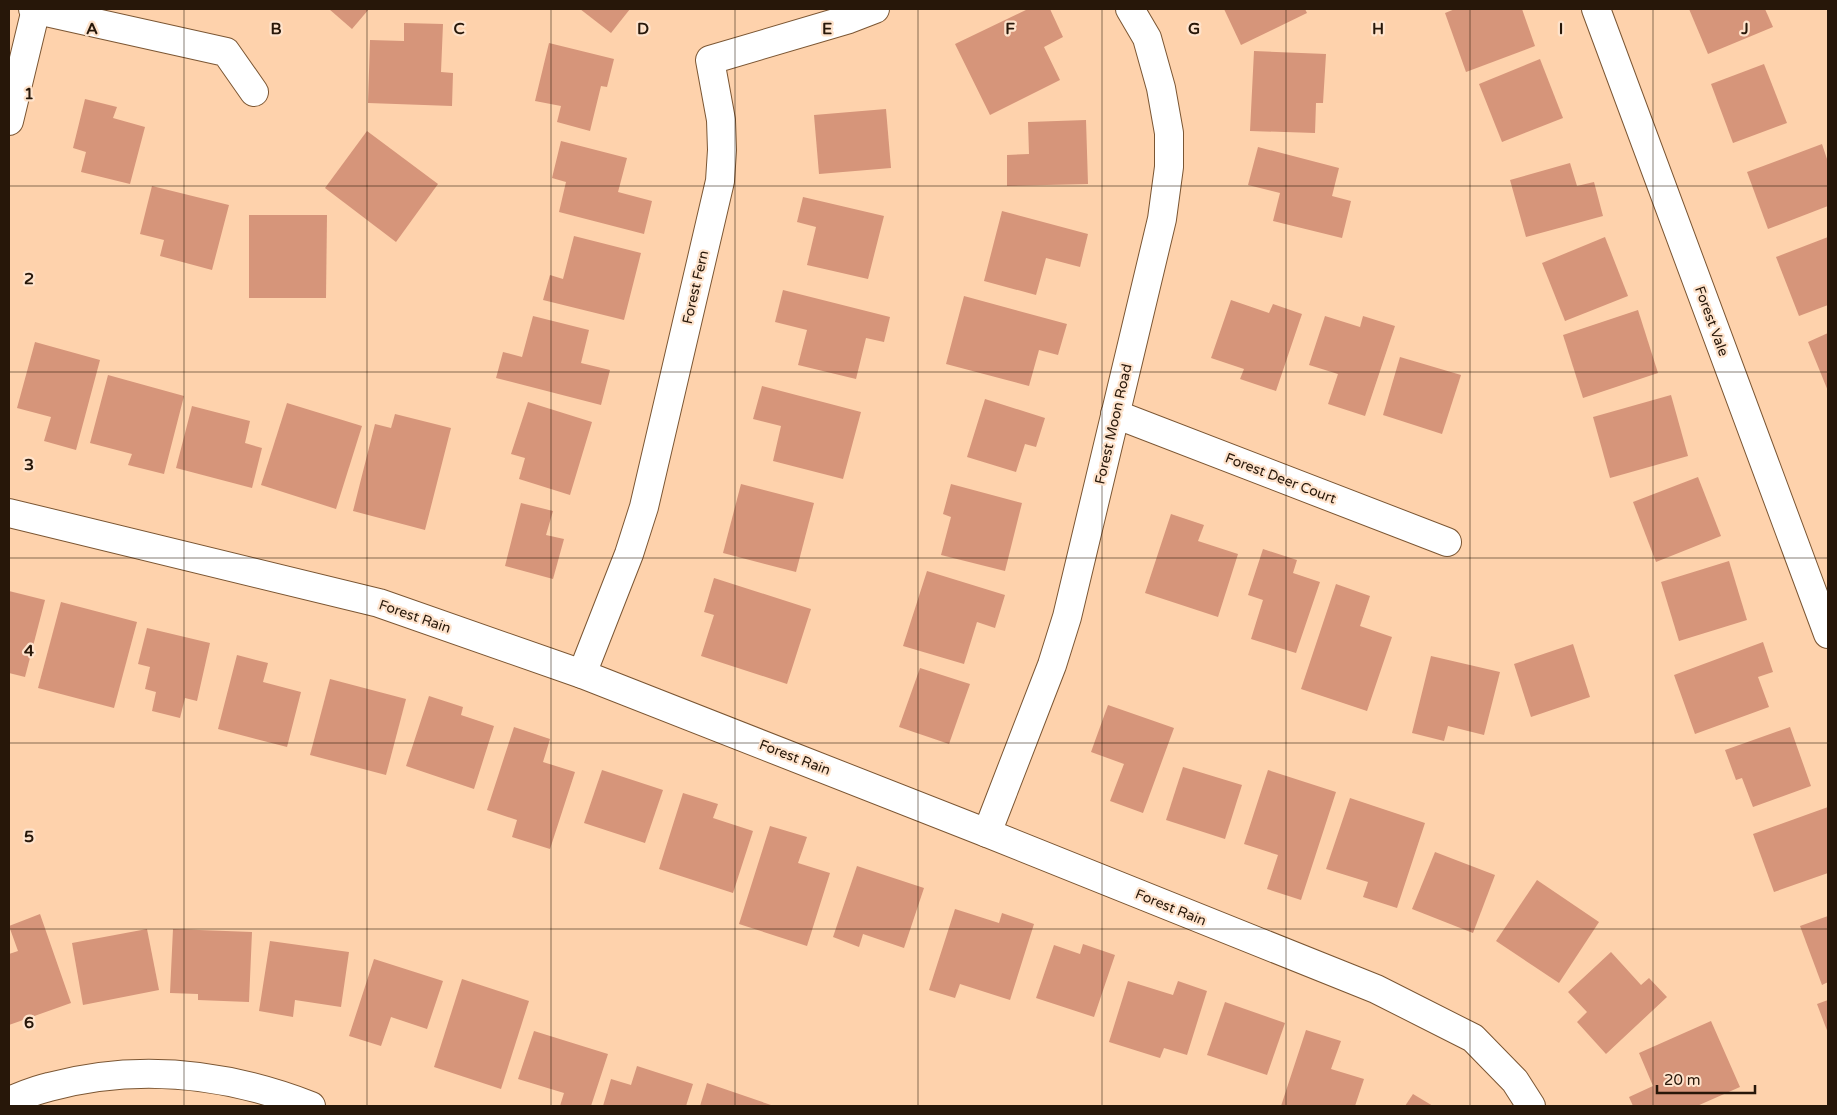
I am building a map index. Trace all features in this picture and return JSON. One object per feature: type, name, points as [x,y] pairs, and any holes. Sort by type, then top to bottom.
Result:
[{"type":"street","points":[[9,121],[35,9],[226,52],[254,92]]},
{"type":"street","name":"Forest Fern","points":[[582,674],[629,554],[644,506],[720,181],[721,120],[710,60],[849,19],[875,9]]},
{"type":"street","name":"Forest Moon Road","points":[[987,832],[1052,665],[1067,617],[1162,219],[1169,167],[1169,133],[1161,88],[1147,38],[1130,9]]},
{"type":"street","name":"Forest Vale","points":[[1596,9],[1828,634]]},
{"type":"street","name":"Forest Deer Court","points":[[1115,414],[1447,542]]},
{"type":"street","name":"Forest Rain","points":[[9,513],[379,603],[582,674],[987,832],[1376,989],[1473,1038],[1515,1081],[1531,1106]]},
{"type":"street","points":[[9,1100],[48,1087],[89,1078],[132,1074],[174,1074],[216,1078],[257,1087],[312,1106]]},
{"type":"building","points":[[329,9],[369,9],[352,29]]},
{"type":"building","points":[[580,9],[630,9],[611,33]]},
{"type":"building","points":[[1028,9],[1050,9],[1063,37],[1044,47],[1060,80],[990,115],[955,44]]},
{"type":"building","points":[[1224,9],[1305,9],[1307,13],[1241,45]]},
{"type":"building","points":[[1455,9],[1522,9],[1535,46],[1466,72],[1445,13]]},
{"type":"building","points":[[1689,9],[1765,9],[1773,27],[1708,54]]},
{"type":"building","points":[[404,23],[443,24],[441,72],[453,73],[452,106],[368,103],[370,40],[404,41]]},
{"type":"building","points":[[549,43],[614,59],[607,87],[601,86],[590,131],[557,122],[561,106],[535,101]]},
{"type":"building","points":[[1254,51],[1326,54],[1323,103],[1316,103],[1315,133],[1250,131]]},
{"type":"building","points":[[1540,59],[1563,118],[1502,142],[1479,84]]},
{"type":"building","points":[[1764,64],[1787,123],[1733,143],[1711,84]]},
{"type":"building","points":[[85,99],[117,107],[113,118],[145,127],[130,184],[81,172],[86,152],[73,148]]},
{"type":"building","points":[[886,109],[891,168],[819,174],[814,115]]},
{"type":"building","points":[[1086,120],[1088,184],[1007,186],[1007,155],[1029,154],[1028,122]]},
{"type":"building","points":[[367,131],[438,184],[396,242],[325,188]]},
{"type":"building","points":[[561,141],[627,158],[618,192],[652,201],[644,234],[559,212],[566,182],[552,178]]},
{"type":"building","points":[[1822,144],[1828,162],[1828,206],[1768,229],[1747,172]]},
{"type":"building","points":[[1258,147],[1339,168],[1332,196],[1351,201],[1342,238],[1273,221],[1280,193],[1248,185]]},
{"type":"building","points":[[1570,163],[1577,186],[1594,182],[1603,216],[1526,237],[1510,180]]},
{"type":"building","points":[[152,186],[229,205],[212,270],[160,256],[164,240],[140,234]]},
{"type":"building","points":[[803,197],[884,216],[868,279],[807,265],[816,227],[797,222]]},
{"type":"building","points":[[1002,211],[1088,234],[1080,267],[1046,258],[1036,295],[984,281]]},
{"type":"building","points":[[249,215],[327,215],[326,298],[249,298]]},
{"type":"building","points":[[574,236],[641,253],[624,320],[543,300],[550,275],[563,279]]},
{"type":"building","points":[[1605,237],[1628,296],[1565,321],[1542,263]]},
{"type":"building","points":[[1828,237],[1828,305],[1799,316],[1776,257]]},
{"type":"building","points":[[783,290],[890,317],[884,342],[866,338],[856,379],[798,365],[807,330],[775,322]]},
{"type":"building","points":[[964,296],[1067,324],[1058,355],[1039,350],[1029,386],[946,364]]},
{"type":"building","points":[[1231,300],[1269,313],[1273,304],[1302,314],[1276,391],[1240,379],[1244,369],[1211,358]]},
{"type":"building","points":[[1638,310],[1658,373],[1583,398],[1563,335]]},
{"type":"building","points":[[533,316],[589,330],[581,363],[610,370],[601,405],[496,378],[503,352],[522,357]]},
{"type":"building","points":[[1325,316],[1360,327],[1363,316],[1395,326],[1365,416],[1328,404],[1338,374],[1309,365]]},
{"type":"building","points":[[1828,333],[1828,391],[1808,342]]},
{"type":"building","points":[[35,342],[100,360],[76,450],[44,441],[51,417],[17,408]]},
{"type":"building","points":[[1400,357],[1461,375],[1442,434],[1383,415]]},
{"type":"building","points":[[108,375],[184,396],[164,474],[128,465],[132,454],[90,443]]},
{"type":"building","points":[[762,386],[861,412],[843,479],[773,461],[781,426],[753,419]]},
{"type":"building","points":[[1671,395],[1688,456],[1610,478],[1593,417]]},
{"type":"building","points":[[985,399],[1045,418],[1036,447],[1025,444],[1016,472],[967,457]]},
{"type":"building","points":[[528,402],[592,422],[570,495],[519,479],[525,458],[511,454]]},
{"type":"building","points":[[287,403],[362,426],[336,509],[261,485]]},
{"type":"building","points":[[192,406],[250,421],[245,443],[262,448],[252,488],[176,468]]},
{"type":"building","points":[[395,414],[451,428],[425,530],[353,511],[375,424],[391,428]]},
{"type":"building","points":[[1698,477],[1721,536],[1656,562],[1633,502]]},
{"type":"building","points":[[741,484],[814,503],[796,572],[723,553]]},
{"type":"building","points":[[951,484],[1022,503],[1005,571],[941,555],[951,517],[943,514]]},
{"type":"building","points":[[521,503],[553,511],[546,535],[564,539],[553,579],[505,566]]},
{"type":"building","points":[[1171,514],[1204,525],[1198,541],[1238,554],[1218,617],[1145,593]]},
{"type":"building","points":[[1263,549],[1297,560],[1293,573],[1320,582],[1296,653],[1251,639],[1263,600],[1248,595]]},
{"type":"building","points":[[1729,561],[1747,620],[1679,641],[1661,582]]},
{"type":"building","points":[[927,571],[1005,595],[995,628],[977,622],[964,664],[903,646]]},
{"type":"building","points":[[714,578],[811,609],[787,684],[701,656],[714,615],[704,612]]},
{"type":"building","points":[[1336,584],[1370,596],[1360,626],[1392,637],[1367,711],[1301,689]]},
{"type":"building","points":[[9,591],[45,600],[25,677],[9,673]]},
{"type":"building","points":[[61,602],[137,622],[114,708],[38,688]]},
{"type":"building","points":[[147,628],[210,643],[197,701],[185,698],[180,718],[152,711],[156,692],[145,689],[150,667],[138,664]]},
{"type":"building","points":[[1763,642],[1773,672],[1758,677],[1769,707],[1695,734],[1674,675]]},
{"type":"building","points":[[1573,644],[1590,697],[1531,717],[1514,664]]},
{"type":"building","points":[[237,655],[268,663],[263,682],[301,692],[287,747],[218,729]]},
{"type":"building","points":[[1431,656],[1500,672],[1484,735],[1448,726],[1444,741],[1412,733]]},
{"type":"building","points":[[920,668],[970,684],[949,744],[899,727]]},
{"type":"building","points":[[330,679],[406,699],[386,775],[310,755]]},
{"type":"building","points":[[429,696],[463,707],[461,715],[494,726],[474,789],[406,766]]},
{"type":"building","points":[[1108,705],[1174,728],[1143,813],[1110,801],[1124,764],[1091,752]]},
{"type":"building","points":[[514,727],[550,739],[543,762],[575,772],[550,849],[512,837],[517,820],[487,810]]},
{"type":"building","points":[[1790,727],[1811,786],[1753,807],[1742,778],[1736,780],[1725,750]]},
{"type":"building","points":[[1183,767],[1242,785],[1225,839],[1166,820]]},
{"type":"building","points":[[602,770],[663,790],[645,843],[584,823]]},
{"type":"building","points":[[1268,770],[1336,792],[1301,900],[1267,889],[1278,855],[1244,844]]},
{"type":"building","points":[[683,793],[718,804],[713,818],[753,831],[733,893],[659,869]]},
{"type":"building","points":[[1350,798],[1425,823],[1397,908],[1363,897],[1368,882],[1326,869]]},
{"type":"building","points":[[1828,807],[1828,873],[1774,892],[1753,834]]},
{"type":"building","points":[[770,826],[807,837],[798,863],[830,873],[807,946],[739,924]]},
{"type":"building","points":[[1435,852],[1495,875],[1473,933],[1412,909]]},
{"type":"building","points":[[857,866],[924,888],[904,948],[863,934],[859,947],[833,937]]},
{"type":"building","points":[[1537,880],[1599,922],[1559,983],[1496,941]]},
{"type":"building","points":[[955,909],[999,923],[1002,913],[1034,924],[1010,1000],[960,984],[955,998],[929,990]]},
{"type":"building","points":[[40,914],[71,1003],[9,1025],[9,954],[18,951],[9,926]]},
{"type":"building","points":[[1828,916],[1828,982],[1822,985],[1800,926]]},
{"type":"building","points":[[147,929],[159,990],[83,1005],[72,943]]},
{"type":"building","points":[[173,929],[252,932],[249,1002],[198,1000],[198,994],[170,993]]},
{"type":"building","points":[[270,941],[349,952],[341,1007],[295,1000],[293,1017],[259,1011]]},
{"type":"building","points":[[1083,944],[1115,955],[1094,1017],[1036,998],[1054,945],[1080,954]]},
{"type":"building","points":[[1611,952],[1641,985],[1649,978],[1667,997],[1606,1054],[1577,1022],[1587,1012],[1568,992]]},
{"type":"building","points":[[374,959],[443,981],[427,1029],[391,1017],[381,1046],[349,1036]]},
{"type":"building","points":[[462,979],[529,1001],[501,1089],[434,1067]]},
{"type":"building","points":[[1128,981],[1173,995],[1178,981],[1207,991],[1187,1055],[1164,1048],[1160,1058],[1109,1042]]},
{"type":"building","points":[[1828,1000],[1828,1033],[1817,1004]]},
{"type":"building","points":[[1225,1002],[1285,1023],[1267,1075],[1207,1055]]},
{"type":"building","points":[[1711,1021],[1740,1087],[1697,1106],[1633,1106],[1629,1097],[1653,1086],[1639,1053]]},
{"type":"building","points":[[1306,1030],[1341,1041],[1331,1069],[1364,1079],[1355,1106],[1281,1106]]},
{"type":"building","points":[[534,1031],[608,1054],[591,1106],[560,1106],[564,1093],[518,1079]]},
{"type":"building","points":[[637,1066],[693,1084],[686,1106],[603,1106],[611,1079],[631,1085]]},
{"type":"building","points":[[707,1083],[774,1106],[700,1106]]},
{"type":"building","points":[[1413,1094],[1433,1106],[1405,1106]]}]
